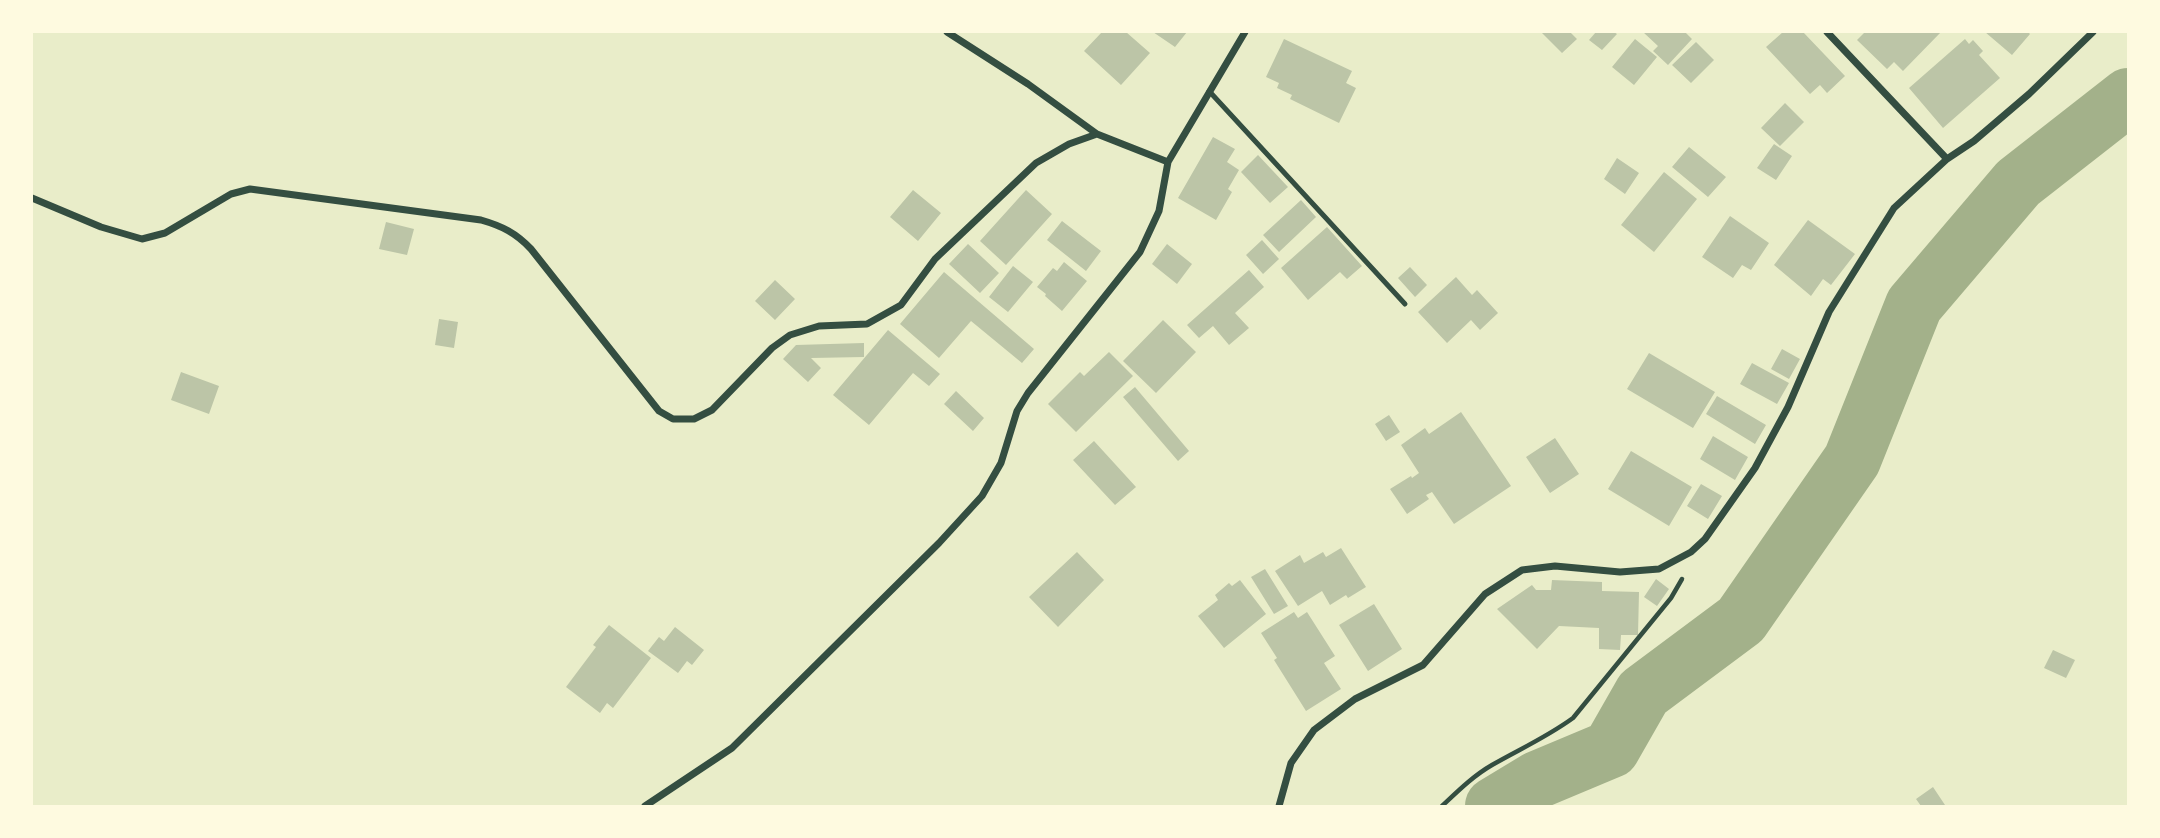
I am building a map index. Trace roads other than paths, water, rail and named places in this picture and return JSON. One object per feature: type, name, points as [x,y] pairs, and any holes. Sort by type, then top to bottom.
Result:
[{"type":"street","points":[[947,32],[1028,84],[1097,134],[1168,162]]},
{"type":"street","points":[[645,807],[732,748],[939,543],[982,496],[1001,463],[1017,411],[1028,393],[1140,252],[1159,211],[1168,162],[1245,32]]},
{"type":"street","points":[[1827,32],[1947,159]]},
{"type":"street","points":[[1279,807],[1291,763],[1314,730],[1355,699],[1423,665],[1485,594],[1522,570],[1555,566],[1620,572],[1660,569],[1691,552],[1705,539],[1755,468],[1788,407],[1829,312],[1895,208],[1947,159],[1974,141],[2029,94],[2093,32]]},
{"type":"street","points":[[32,198],[101,227],[142,239],[165,233],[231,194],[250,189],[481,220],[501,226],[518,235],[530,249],[659,411],[673,419],[694,419],[712,410],[772,348],[790,335],[819,326],[867,324],[901,305],[935,259],[1037,163],[1069,144],[1097,134]]},
{"type":"lane","points":[[1209,91],[1405,304]]},
{"type":"waterway","points":[[1494,806],[1537,780],[1611,749],[1643,693],[1741,620],[1852,460],[1914,305],[2018,183],[2128,97]]}]
